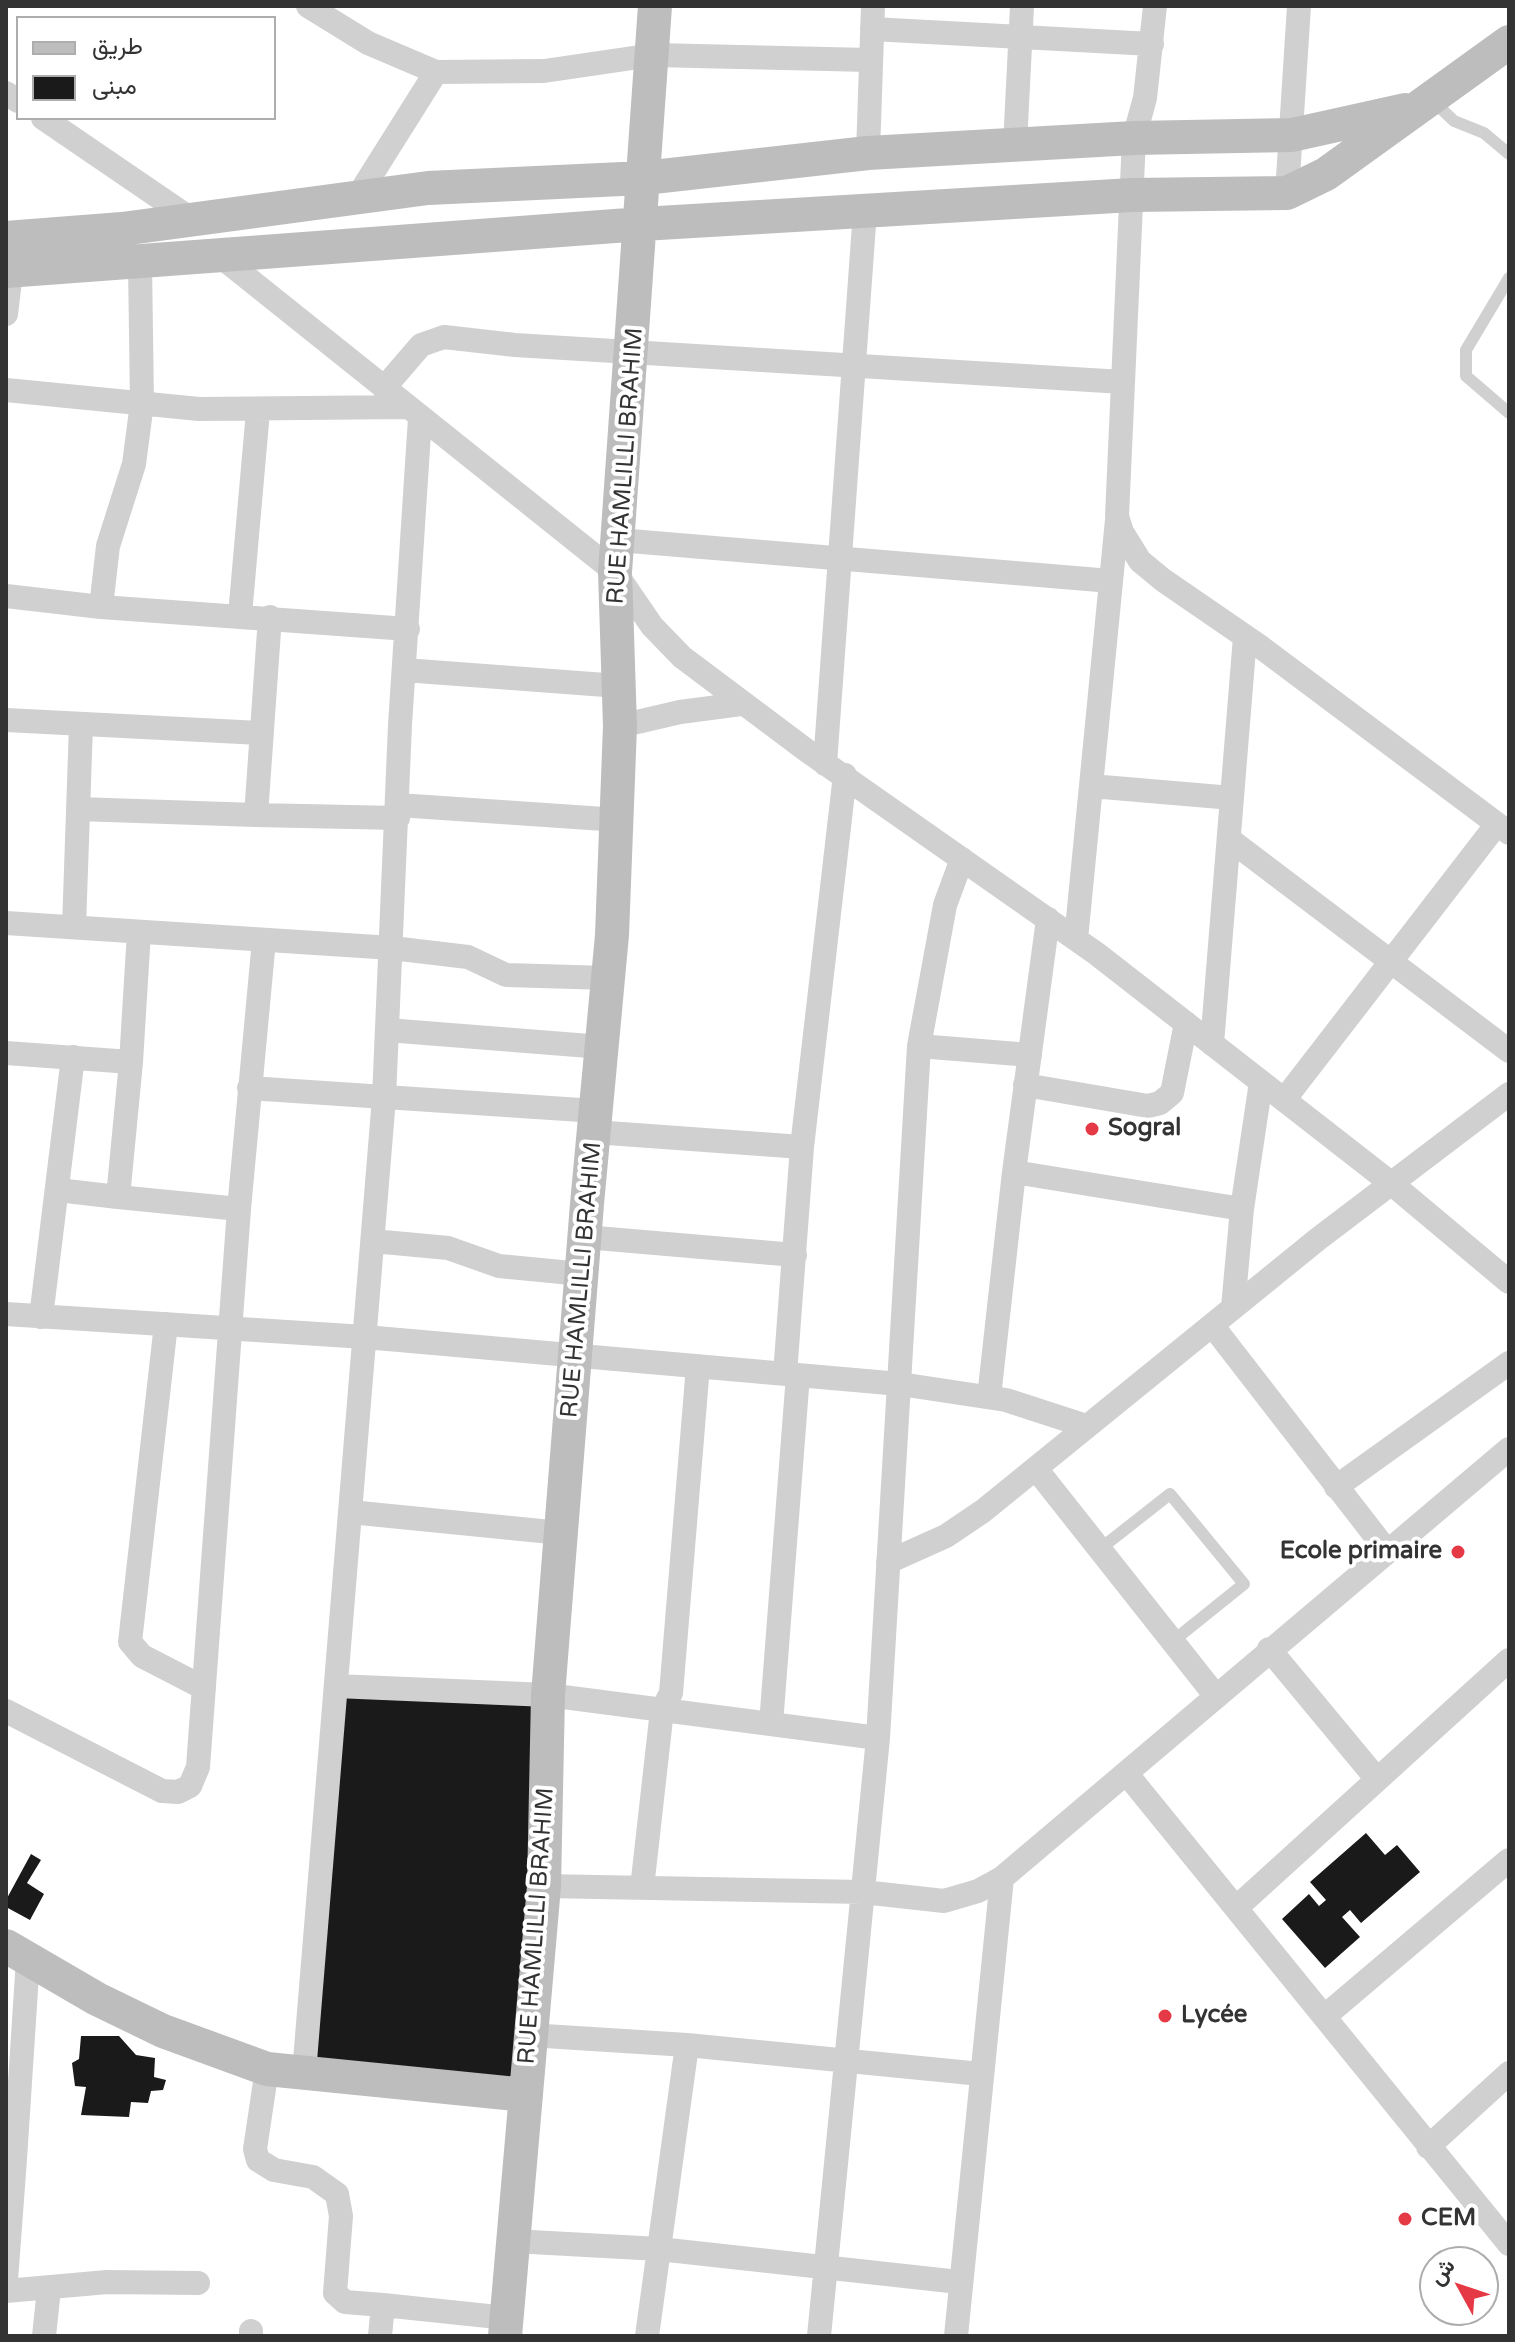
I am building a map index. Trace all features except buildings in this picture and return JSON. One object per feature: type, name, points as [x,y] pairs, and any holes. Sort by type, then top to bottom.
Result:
[{"type":"street","points":[[308,6],[368,43],[436,72],[544,71],[653,55],[870,60]]},
{"type":"street","name":"RUE HAMLILLI BRAHIM","points":[[506,2327],[544,1886],[548,1695],[619,820],[617,556],[655,6]]},
{"type":"street","points":[[1015,145],[1022,6]]},
{"type":"street","points":[[1076,939],[1117,516],[1134,138],[1152,44],[1155,6]]},
{"type":"street","points":[[1287,193],[1299,6]]},
{"type":"street","points":[[868,153],[872,18],[1020,38],[1152,44]]},
{"type":"street","points":[[10,254],[140,263],[236,253],[642,224],[1132,195],[1287,193],[1326,174],[1509,42]]},
{"type":"street","points":[[358,196],[436,72]]},
{"type":"street","points":[[10,254],[191,219],[428,188],[644,178],[868,153],[1134,138],[1292,135],[1426,103]]},
{"type":"street","points":[[46,120],[191,219]]},
{"type":"street","points":[[771,1724],[795,1255],[835,770],[841,559],[865,211]]},
{"type":"street","points":[[236,253],[243,212]]},
{"type":"street","points":[[236,253],[414,412],[617,556],[652,626],[682,657],[741,704],[1076,939],[1392,1184],[1509,1282]]},
{"type":"street","points":[[6,314],[10,254]]},
{"type":"street","points":[[101,607],[108,546],[134,464],[142,403],[140,263]]},
{"type":"street","points":[[384,388],[421,345],[444,337],[632,353],[1123,382]]},
{"type":"street","points":[[6,390],[258,411],[414,412]]},
{"type":"street","points":[[240,615],[258,411]]},
{"type":"street","points":[[304,2073],[384,1098],[408,629],[414,412]]},
{"type":"street","points":[[1117,516],[1122,532],[1140,561],[1503,828],[1389,962],[1284,1100]]},
{"type":"street","points":[[617,556],[841,559],[1111,581]]},
{"type":"street","points":[[6,596],[101,607],[408,629]]},
{"type":"street","points":[[256,815],[270,617]]},
{"type":"street","points":[[1212,1044],[1245,637]]},
{"type":"street","points":[[404,670],[619,686]]},
{"type":"street","points":[[620,726],[680,712],[741,704]]},
{"type":"street","points":[[6,720],[260,733]]},
{"type":"street","points":[[74,927],[81,725]]},
{"type":"street","points":[[1091,786],[1232,798]]},
{"type":"street","points":[[78,809],[256,815],[398,811],[619,820]]},
{"type":"street","points":[[1229,839],[1509,1051]]},
{"type":"street","points":[[819,2336],[878,1738],[919,1046],[945,905],[962,859]]},
{"type":"street","points":[[989,1397],[1014,1172],[1048,919]]},
{"type":"street","points":[[6,923],[392,948],[468,957],[506,975],[608,978]]},
{"type":"street","points":[[118,1197],[139,932]]},
{"type":"street","points":[[6,1711],[162,1791],[178,1792],[190,1786],[198,1767],[239,1209],[264,940]]},
{"type":"street","points":[[1025,1085],[1148,1106],[1160,1103],[1172,1093],[1186,1023]]},
{"type":"street","points":[[387,1030],[602,1047]]},
{"type":"street","points":[[919,1046],[1030,1055]]},
{"type":"street","points":[[6,1053],[131,1062]]},
{"type":"street","points":[[41,1317],[73,1057]]},
{"type":"street","points":[[1233,1307],[1242,1209],[1261,1082]]},
{"type":"street","points":[[249,1088],[384,1098],[802,1147]]},
{"type":"street","points":[[888,1562],[946,1536],[1037,1470],[1086,1426],[1233,1307],[1509,1094]]},
{"type":"street","points":[[1014,1172],[1242,1209]]},
{"type":"street","points":[[58,1190],[239,1209]]},
{"type":"street","points":[[585,1237],[795,1255]]},
{"type":"street","points":[[373,1241],[448,1248],[499,1266],[582,1274]]},
{"type":"street","points":[[6,1314],[365,1337],[900,1384],[989,1397],[1086,1426]]},
{"type":"street","points":[[166,1324],[130,1642],[142,1656],[204,1688]]},
{"type":"street","points":[[1212,1325],[1387,1551]]},
{"type":"street","points":[[1336,1487],[1509,1363]]},
{"type":"street","points":[[642,1888],[662,1710],[671,1693],[698,1366]]},
{"type":"street","points":[[544,1886],[863,1892],[944,1901],[978,1891],[1002,1878],[1509,1449]]},
{"type":"street","points":[[1037,1470],[1215,1695]]},
{"type":"street","points":[[350,1512],[561,1533]]},
{"type":"street","points":[[1269,1649],[1376,1778]]},
{"type":"street","points":[[1236,1908],[1509,1660]]},
{"type":"street","points":[[336,1686],[548,1695],[878,1738]]},
{"type":"street","points":[[1126,1773],[1428,2147],[1507,2238]]},
{"type":"street","points":[[1325,2016],[1509,1860]]},
{"type":"street","points":[[956,2336],[959,2282],[1002,1878]]},
{"type":"street","points":[[6,2280],[17,1952],[163,2031],[267,2069],[526,2095]]},
{"type":"street","points":[[529,2035],[687,2045],[981,2074]]},
{"type":"street","points":[[647,2336],[687,2045]]},
{"type":"street","points":[[267,2069],[255,2149],[258,2160],[274,2170],[313,2177],[337,2194],[341,2216],[335,2293],[345,2302],[383,2305],[506,2327]]},
{"type":"street","points":[[1428,2147],[1509,2073]]},
{"type":"street","points":[[513,2241],[659,2249],[959,2282]]},
{"type":"street","points":[[6,2291],[107,2282],[198,2283]]},
{"type":"street","points":[[44,2336],[49,2289]]},
{"type":"street","points":[[380,2336],[383,2305]]},
{"type":"lane","points":[[1426,103],[1454,121],[1484,133],[1509,154]]},
{"type":"lane","points":[[1509,278],[1466,350],[1466,376],[1509,413]]},
{"type":"lane","points":[[1100,1549],[1170,1494],[1244,1584],[1173,1641]]},
{"type":"place","name":"Sogral","points":[[1092,1129]]},
{"type":"place","name":"Ecole primaire","points":[[1458,1552]]},
{"type":"place","name":"Lycée","points":[[1165,2016]]},
{"type":"place","name":"CEM","points":[[1405,2219]]}]
